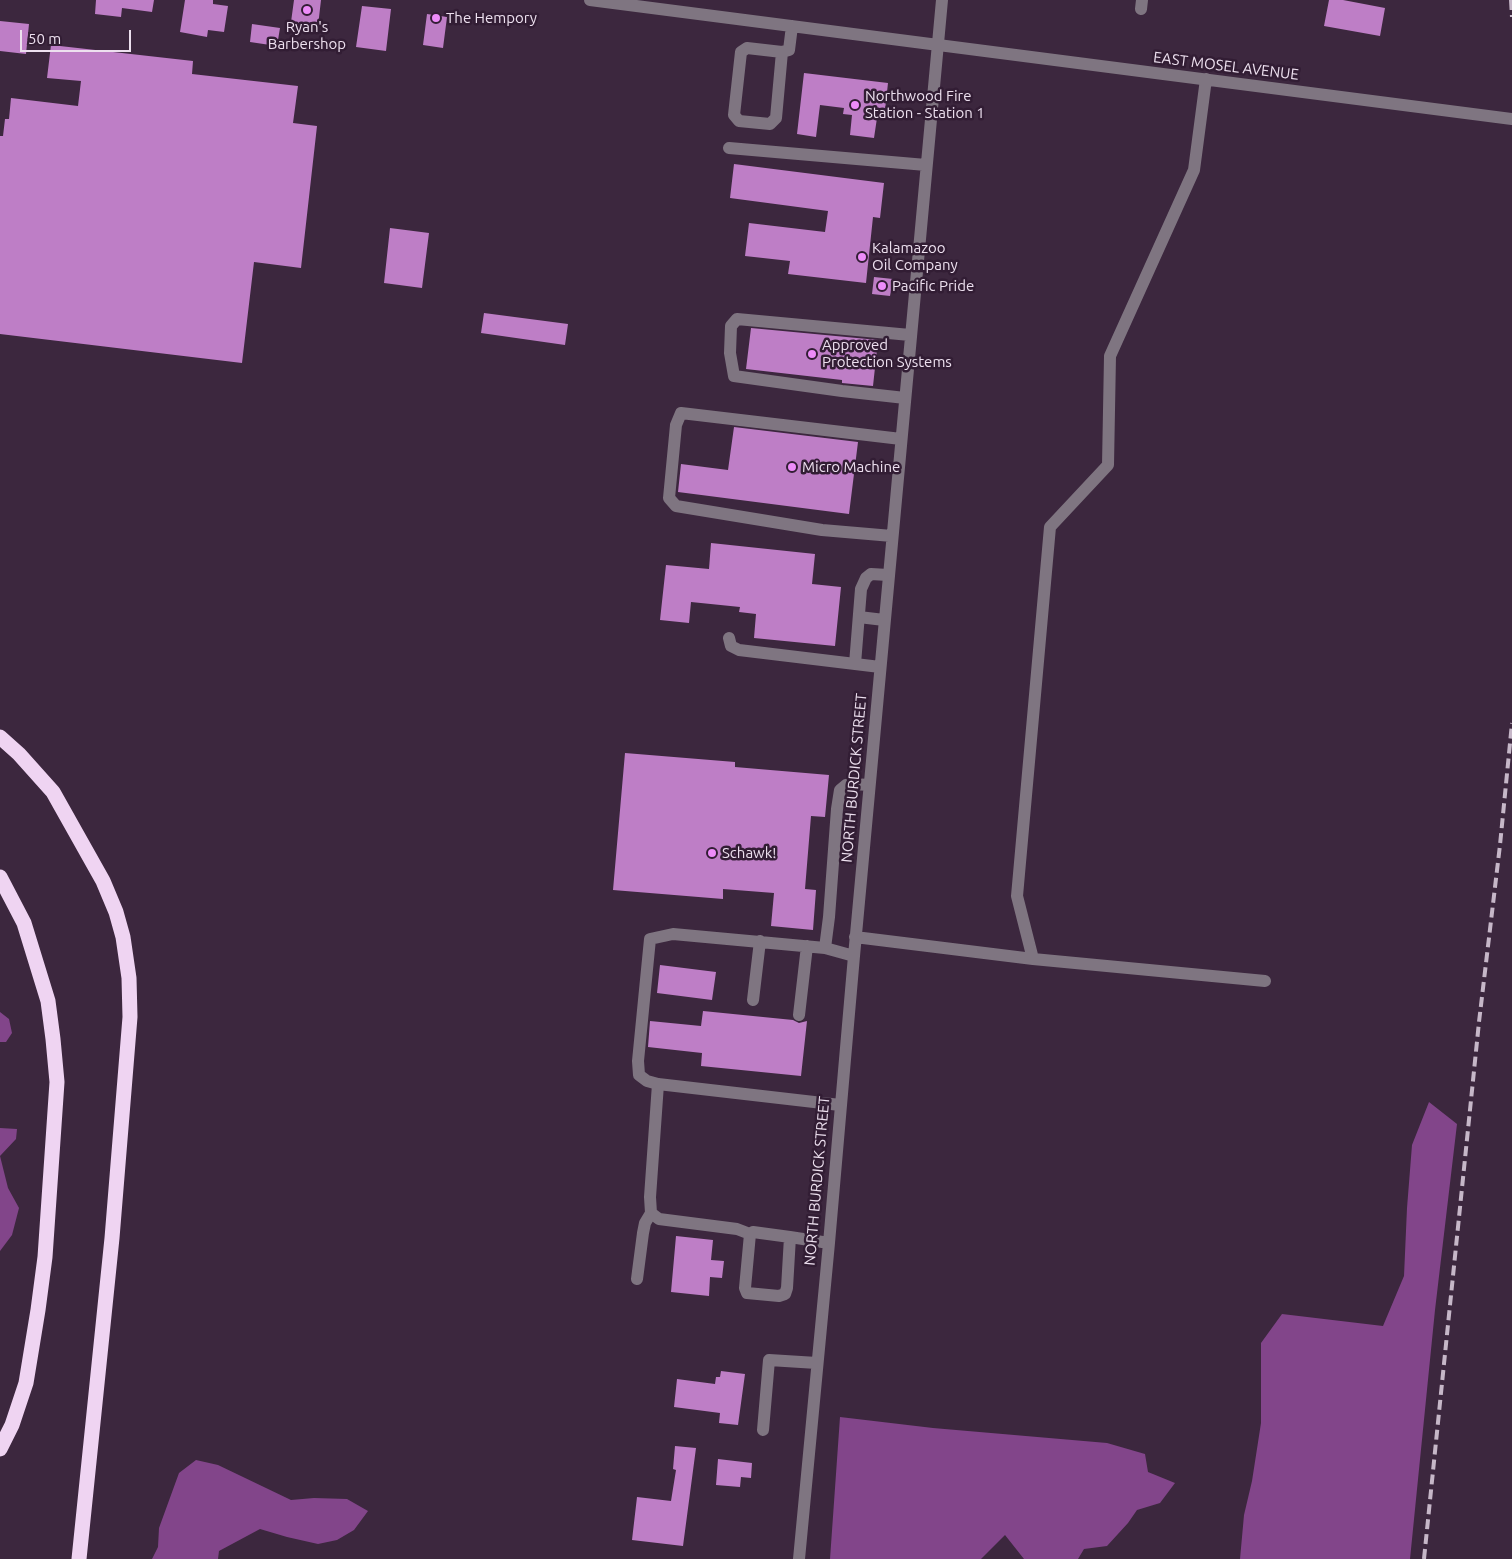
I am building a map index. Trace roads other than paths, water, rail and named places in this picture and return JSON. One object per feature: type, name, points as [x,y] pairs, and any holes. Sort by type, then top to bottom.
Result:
[{"type":"highway","points":[[0,737],[19,754],[53,792],[103,881],[116,912],[123,937],[129,978],[130,1017],[112,1238],[79,1559]]},
{"type":"highway","points":[[0,877],[24,923],[48,1001],[54,1039],[57,1082],[45,1257],[38,1310],[26,1383],[12,1425],[0,1449]]},
{"type":"street","name":"EAST MOSEL AVENUE","points":[[590,0],[1512,119]]},
{"type":"street","name":"NORTH BURDICK STREET","points":[[799,1559],[942,0]]},
{"type":"street","points":[[782,52],[776,118],[770,124],[738,121],[734,115],[741,52],[746,48],[782,52],[789,50],[792,26]]},
{"type":"street","points":[[1033,959],[1017,896],[1050,528],[1108,464],[1110,356],[1194,170],[1206,79]]},
{"type":"street","points":[[728,148],[926,165]]},
{"type":"street","points":[[904,398],[734,376],[730,354],[731,326],[736,318],[910,335]]},
{"type":"street","points":[[892,536],[822,530],[676,506],[669,498],[676,425],[681,413],[901,439]]},
{"type":"street","points":[[855,664],[862,589],[866,578],[872,574],[888,575]]},
{"type":"street","points":[[859,617],[884,620]]},
{"type":"street","points":[[729,638],[732,646],[739,650],[880,667]]},
{"type":"street","points":[[825,948],[840,790],[852,784],[869,785]]},
{"type":"street","points":[[840,1105],[658,1084],[647,1081],[639,1075],[638,1061],[650,939],[673,934],[825,948],[854,956]]},
{"type":"street","points":[[855,937],[1033,959],[1265,981]]},
{"type":"street","points":[[754,1000],[760,942]]},
{"type":"street","points":[[799,1015],[807,946]]},
{"type":"street","points":[[637,1279],[643,1233],[651,1214],[650,1197],[658,1084]]},
{"type":"street","points":[[651,1214],[659,1219],[737,1229],[750,1234],[753,1232],[829,1243]]},
{"type":"street","points":[[750,1234],[745,1288],[747,1293],[779,1296],[785,1294],[787,1288],[790,1237]]},
{"type":"street","points":[[763,1430],[769,1360],[817,1363]]},
{"type":"railway","points":[[1511,0],[1512,17]]},
{"type":"railway","points":[[1424,1559],[1479,1022],[1512,723]]},
{"type":"place","name":"Ryan's Barbershop","points":[[307,10]]},
{"type":"place","name":"The Hempory","points":[[436,18]]},
{"type":"place","name":"Northwood Fire Station - Station 1","points":[[855,105]]},
{"type":"place","name":"Kalamazoo Oil Company","points":[[862,257]]},
{"type":"place","name":"Pacific Pride","points":[[882,286]]},
{"type":"place","name":"Approved Protection Systems","points":[[812,354]]},
{"type":"place","name":"Micro Machine","points":[[792,467]]},
{"type":"place","name":"Schawk!","points":[[712,853]]}]
